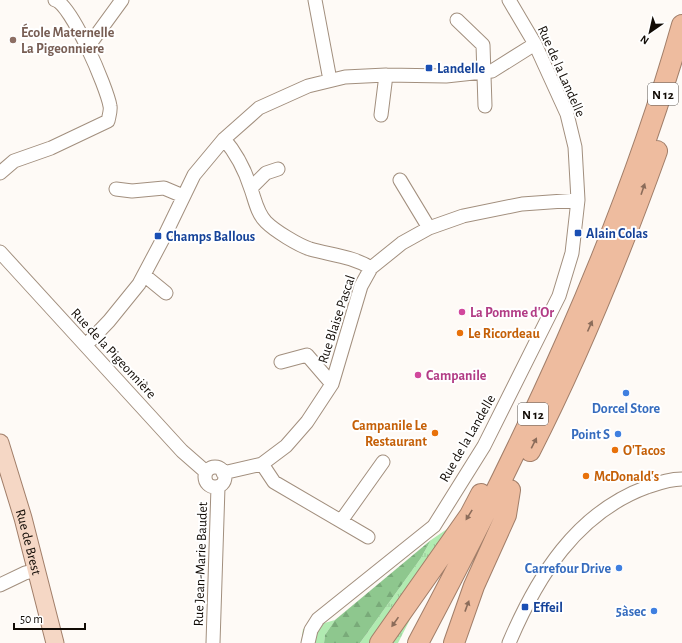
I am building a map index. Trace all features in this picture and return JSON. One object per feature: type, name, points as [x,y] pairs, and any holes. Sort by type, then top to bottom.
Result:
[{"type":"highway","name":"N 12","points":[[418,643],[476,533],[574,326],[632,178],[663,91],[682,25]]},
{"type":"highway","name":"N 12","points":[[429,643],[510,490],[569,372],[611,274],[660,140],[682,71]]},
{"type":"highway","points":[[380,643],[470,515],[546,369],[614,214],[632,178]]},
{"type":"highway","points":[[454,643],[474,586],[506,515],[510,490]]},
{"type":"main road","name":"Rue de Brest","points":[[0,443],[23,518],[55,643]]},
{"type":"street","points":[[0,174],[14,161],[51,148],[108,121],[110,107],[103,83],[70,14],[59,1],[55,0]]},
{"type":"street","points":[[87,48],[122,0]]},
{"type":"street","points":[[315,0],[330,80]]},
{"type":"street","name":"Rue de la Landelle","points":[[308,643],[311,630],[318,619],[434,526],[484,446],[559,296],[572,253],[578,200],[576,147],[567,114],[535,44],[509,0]]},
{"type":"street","points":[[457,20],[483,45],[485,106]]},
{"type":"street","points":[[86,345],[110,321],[144,275],[194,175],[224,138],[259,108],[308,86],[345,77],[386,75],[446,76],[492,71],[535,44]]},
{"type":"street","points":[[381,115],[386,75]]},
{"type":"street","points":[[224,138],[237,154],[251,188],[257,208],[265,222],[279,232],[308,248],[343,256],[370,268]]},
{"type":"street","points":[[251,188],[266,173],[278,170]]},
{"type":"street","points":[[400,180],[429,228]]},
{"type":"street","points":[[116,189],[132,191],[164,188],[183,196]]},
{"type":"street","name":"Rue Blaise Pascal","points":[[224,473],[262,464],[286,446],[308,422],[332,384],[362,286],[370,268],[402,243],[429,228],[463,216],[494,208],[546,201],[578,200]]},
{"type":"street","name":"Rue de la Pigeonnière","points":[[0,252],[182,451],[206,472]]},
{"type":"street","points":[[144,275],[166,293]]},
{"type":"street","points":[[281,362],[307,355],[332,384]]},
{"type":"street","points":[[341,521],[383,462]]},
{"type":"street","points":[[262,464],[274,482],[368,537]]},
{"type":"street","points":[[211,468],[217,468],[224,473],[224,480],[218,487],[212,487],[207,483],[205,478],[206,472],[211,468]]},
{"type":"street","points":[[509,643],[530,595],[556,555],[583,526],[609,505],[637,491],[671,479],[682,478]]},
{"type":"street","name":"Rue Jean-Marie Baudet","points":[[213,643],[218,487]]},
{"type":"street","points":[[0,585],[25,573],[37,570]]},
{"type":"green space","points":[[450,527],[426,588],[398,643],[360,643],[421,558],[431,540]]},
{"type":"green space","points":[[431,540],[421,558],[360,643],[324,643],[325,635],[335,620]]},
{"type":"green space","points":[[335,620],[325,635],[324,643],[301,643],[303,629]]},
{"type":"place","name":"École Maternelle La Pigeonniere","points":[[13,40]]},
{"type":"place","name":"Landelle","points":[[429,68]]},
{"type":"place","name":"Alain Colas","points":[[578,233]]},
{"type":"place","name":"Champs Ballous","points":[[158,236]]},
{"type":"place","name":"La Pomme d'Or","points":[[462,312]]},
{"type":"place","name":"Le Ricordeau","points":[[460,333]]},
{"type":"place","name":"Campanile","points":[[418,375]]},
{"type":"place","name":"Dorcel Store","points":[[626,393]]},
{"type":"place","name":"Campanile Le Restaurant","points":[[435,433]]},
{"type":"place","name":"Point S","points":[[618,434]]},
{"type":"place","name":"O'Tacos","points":[[615,450]]},
{"type":"place","name":"McDonald's","points":[[586,476]]},
{"type":"place","name":"Carrefour Drive","points":[[619,568]]},
{"type":"place","name":"Effeil","points":[[525,607]]},
{"type":"place","name":"5àsec","points":[[654,611]]}]
